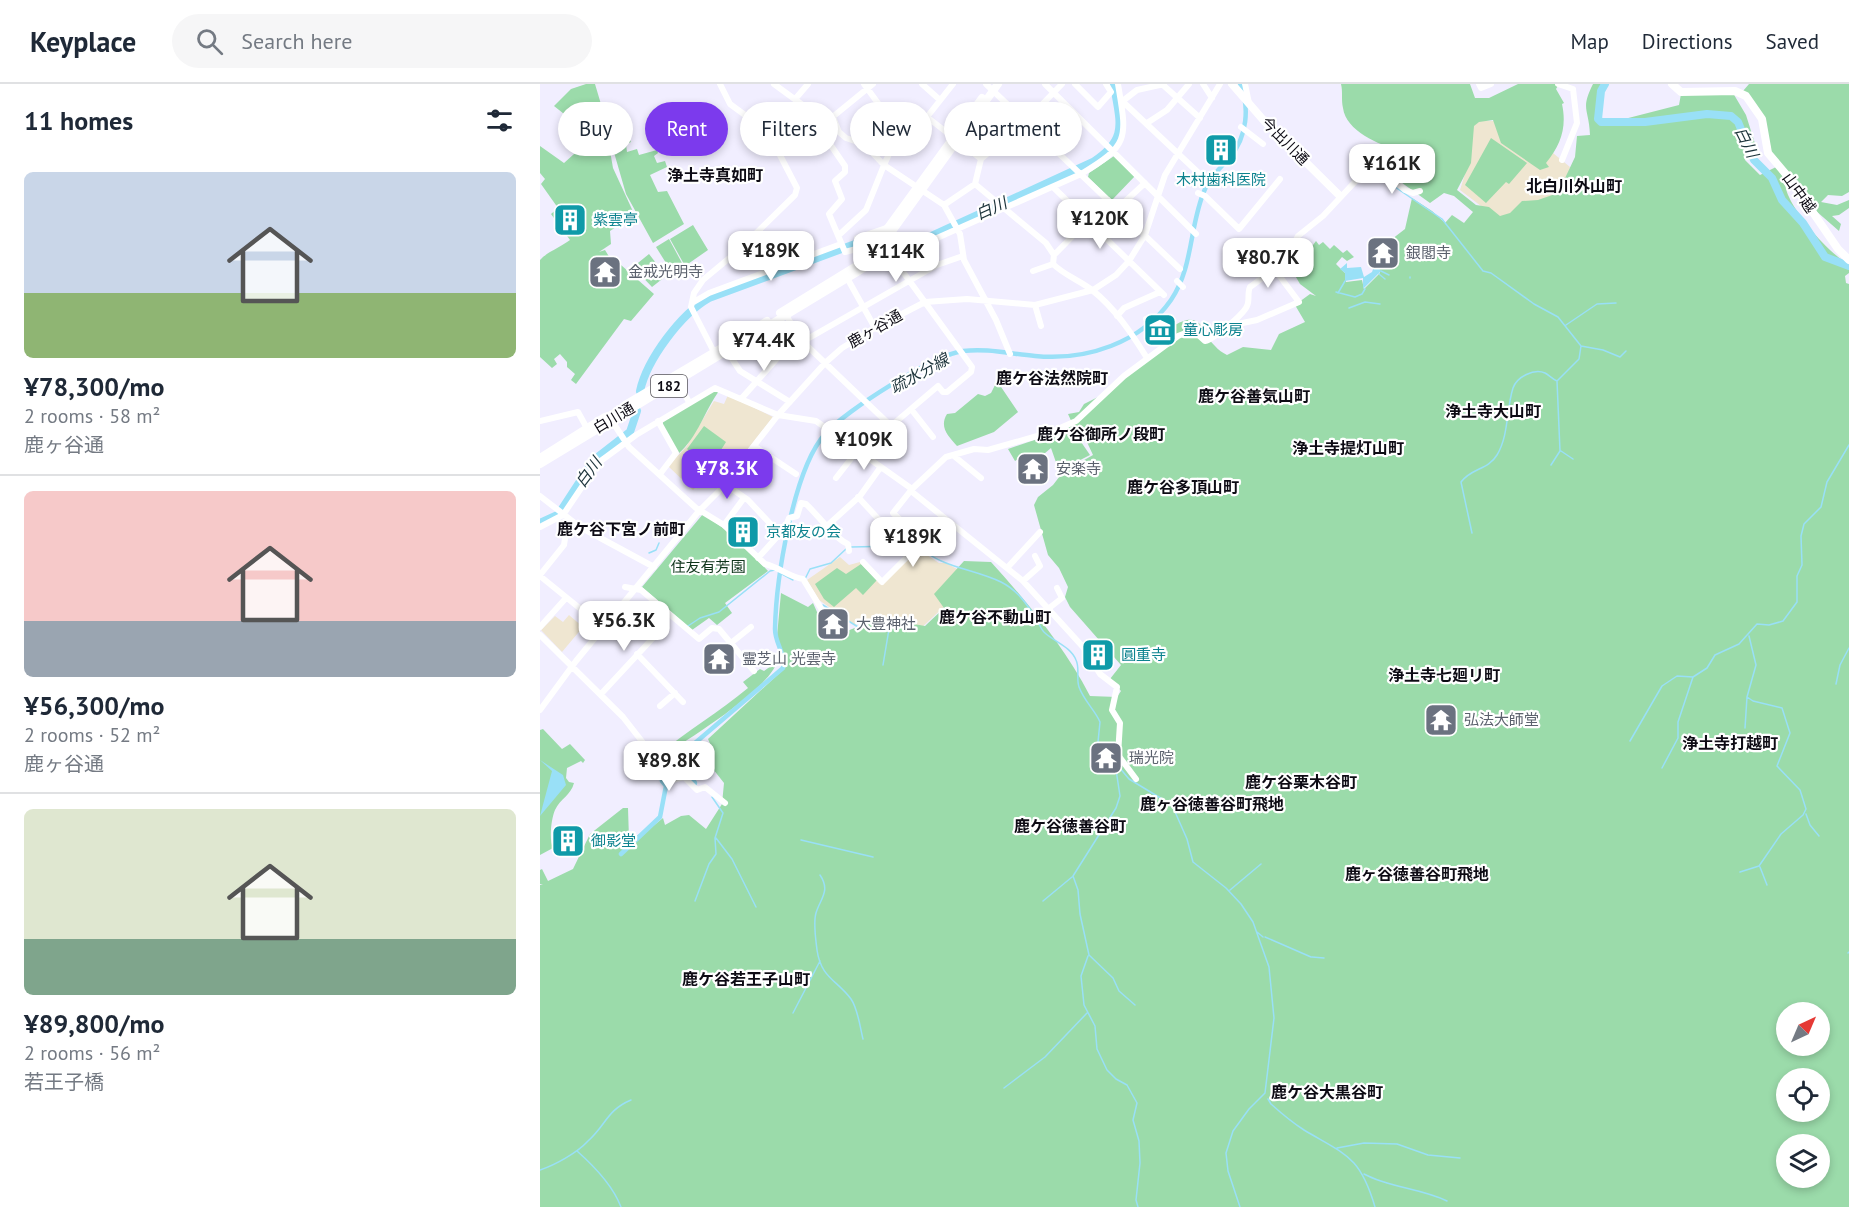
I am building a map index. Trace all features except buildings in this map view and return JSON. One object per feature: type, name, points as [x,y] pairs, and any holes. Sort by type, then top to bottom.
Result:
[{"type":"main road","name":"今出川通","points":[[1232,84],[1270,128],[1340,196]]},
{"type":"main road","name":"山中越","points":[[1672,84],[1681,92],[1735,91],[1746,96],[1762,119],[1768,153],[1790,179],[1838,249],[1849,260]]},
{"type":"main road","name":"白川通","points":[[981,102],[992,86]]},
{"type":"main road","name":"白川通","points":[[540,458],[867,266],[944,156]]},
{"type":"main road","name":"白川通","points":[[716,354],[727,351],[785,314]]},
{"type":"main road","name":"白川通","points":[[540,464],[588,430]]},
{"type":"street","points":[[716,354],[692,307],[703,279],[760,231],[797,191],[795,182],[768,132],[730,104],[720,84]]},
{"type":"street","points":[[774,84],[800,102]]},
{"type":"street","points":[[796,98],[808,84]]},
{"type":"street","points":[[922,84],[940,100]]},
{"type":"street","points":[[944,130],[927,117],[953,84]]},
{"type":"street","points":[[1045,84],[1194,233]]},
{"type":"street","points":[[1044,102],[1062,84]]},
{"type":"street","points":[[1075,84],[1098,107],[1111,92],[1106,84]]},
{"type":"street","points":[[857,238],[928,242],[1002,206],[1053,187],[1121,142],[1124,130],[1123,100],[1118,84]]},
{"type":"street","points":[[1123,100],[1137,90],[1163,84],[1200,118]]},
{"type":"street","points":[[1147,123],[1167,110],[1189,84]]},
{"type":"street","points":[[1203,84],[1212,98]]},
{"type":"street","name":"鹿ヶ谷通","points":[[540,710],[573,665],[699,511],[725,484],[778,415],[825,363],[842,348],[874,328],[925,302],[986,300],[1035,305],[1093,290],[1116,275],[1129,261],[1145,235],[1157,195],[1178,153],[1220,84]]},
{"type":"street","points":[[1245,84],[1246,100]]},
{"type":"street","points":[[1479,84],[1480,88],[1491,84]]},
{"type":"street","points":[[1558,84],[1576,86],[1576,123],[1562,160]]},
{"type":"street","points":[[838,112],[868,86],[899,132],[866,210],[839,235]]},
{"type":"street","points":[[992,86],[1007,102]]},
{"type":"street","points":[[1123,100],[1204,178]]},
{"type":"street","points":[[1243,127],[1263,144]]},
{"type":"street","points":[[838,130],[846,138],[864,144],[884,165],[944,205],[956,227],[963,256],[1009,352]]},
{"type":"street","points":[[838,156],[845,166],[845,172],[835,181],[842,199],[829,214],[842,246]]},
{"type":"street","points":[[977,156],[981,159]]},
{"type":"street","points":[[944,205],[975,184],[981,159],[985,156]]},
{"type":"street","points":[[1061,156],[1180,269]]},
{"type":"street","points":[[863,562],[882,582],[923,540],[893,513],[912,490],[946,457],[974,449],[988,450],[1051,432],[1076,421],[1104,392],[1147,358],[1188,330],[1192,330],[1205,341],[1228,326],[1247,306],[1250,286],[1275,270],[1288,257],[1298,236],[1321,219],[1367,169],[1380,177],[1394,180],[1405,190],[1413,193],[1420,191]]},
{"type":"street","points":[[1201,194],[1239,229],[1280,180]]},
{"type":"street","points":[[1118,209],[1145,183]]},
{"type":"street","points":[[975,184],[1046,243],[1054,255]]},
{"type":"street","points":[[1053,187],[1162,294],[1124,308],[1117,316]]},
{"type":"street","points":[[1053,264],[1054,255],[1108,200]]},
{"type":"street","points":[[692,307],[709,293],[842,246],[885,238]]},
{"type":"street","points":[[865,457],[891,426],[938,386],[943,392],[947,392],[971,372],[972,367],[909,280],[885,238]]},
{"type":"street","points":[[741,399],[781,354],[801,341],[937,265],[963,256]]},
{"type":"street","points":[[1033,271],[1053,264]]},
{"type":"street","points":[[1053,264],[1093,290],[1133,336],[1147,358]]},
{"type":"street","points":[[1228,326],[1257,320],[1299,302],[1275,270]]},
{"type":"street","points":[[846,278],[874,328]]},
{"type":"street","points":[[1035,305],[1041,326]]},
{"type":"street","points":[[785,314],[801,341],[891,426]]},
{"type":"street","points":[[727,351],[740,371],[790,402]]},
{"type":"street","points":[[676,378],[689,402]]},
{"type":"street","points":[[604,628],[540,575],[564,545],[565,517],[598,463],[624,440],[717,388],[778,415],[813,419],[829,429],[879,468],[912,490],[1023,581],[1083,647],[1101,674],[1117,687],[1112,710],[1120,723],[1118,755],[1136,779]]},
{"type":"street","points":[[911,409],[933,437]]},
{"type":"street","points":[[540,421],[578,412],[588,430]]},
{"type":"street","points":[[609,417],[624,440],[699,511],[724,525],[758,558],[803,579],[822,610]]},
{"type":"street","points":[[658,421],[676,453],[660,474]]},
{"type":"street","points":[[754,446],[796,474]]},
{"type":"street","points":[[836,478],[857,451]]},
{"type":"street","points":[[954,455],[981,478]]},
{"type":"street","points":[[828,525],[858,497],[879,468]]},
{"type":"street","points":[[725,484],[744,498],[778,532]]},
{"type":"street","points":[[540,496],[565,517],[654,567]]},
{"type":"street","points":[[858,497],[873,512],[899,546]]},
{"type":"street","points":[[724,525],[744,498]]},
{"type":"street","points":[[758,558],[778,532],[790,529],[793,517],[804,502],[849,549]]},
{"type":"street","points":[[540,527],[565,517]]},
{"type":"street","points":[[1007,567],[1041,532]]},
{"type":"street","points":[[1023,581],[1040,566],[1035,556]]},
{"type":"street","points":[[625,587],[636,588],[699,639],[712,628],[719,629],[754,671]]},
{"type":"street","points":[[1048,609],[1062,598],[1057,588]]},
{"type":"street","points":[[540,627],[566,598]]},
{"type":"street","points":[[601,694],[664,626]]},
{"type":"street","points":[[731,644],[751,627]]},
{"type":"street","points":[[540,635],[601,694],[663,766],[672,780],[684,777],[697,790],[705,788],[725,803]]},
{"type":"street","points":[[637,654],[683,702]]},
{"type":"street","points":[[660,706],[675,693]]},
{"type":"shaded area","points":[[1471,121],[1494,121],[1553,153],[1570,167],[1564,188],[1557,196],[1498,219],[1460,190],[1469,161]]},
{"type":"shaded area","points":[[728,395],[773,417],[717,488],[705,477],[693,490],[668,466],[686,447],[714,401],[724,404]]},
{"type":"shaded area","points":[[918,549],[939,563],[946,563],[957,569],[961,591],[919,630],[886,623],[876,617],[855,625],[819,600],[807,580],[840,557],[849,565],[860,562],[883,584]]},
{"type":"shaded area","points":[[569,615],[583,627],[562,652],[541,630],[555,616],[563,622]]},
{"type":"green space","points":[[586,84],[595,84],[600,102],[558,102],[571,89]]},
{"type":"green space","points":[[1341,84],[1470,84],[1475,98],[1489,98],[1518,84],[1559,84],[1556,89],[1564,103],[1562,104],[1564,120],[1562,135],[1546,163],[1549,167],[1540,170],[1501,143],[1493,120],[1479,122],[1474,126],[1471,163],[1457,190],[1476,205],[1489,207],[1500,216],[1510,213],[1522,201],[1538,200],[1558,193],[1575,157],[1577,136],[1590,135],[1586,104],[1593,84],[1603,84],[1597,92],[1601,125],[1679,105],[1681,94],[1733,93],[1746,115],[1757,150],[1745,160],[1760,175],[1776,167],[1782,175],[1793,205],[1806,224],[1824,244],[1849,264],[1849,273],[1845,276],[1846,283],[1849,284],[1849,1207],[540,1207],[540,885],[543,884],[540,884],[540,870],[542,869],[548,881],[573,869],[590,834],[623,808],[628,808],[629,839],[647,831],[663,818],[665,825],[681,816],[689,815],[706,829],[722,804],[724,783],[702,755],[711,746],[708,739],[785,668],[777,636],[781,593],[808,607],[813,603],[829,639],[855,628],[876,623],[897,622],[925,626],[944,608],[934,594],[964,561],[991,562],[1045,626],[1069,660],[1090,696],[1117,697],[1121,691],[1110,679],[1121,665],[1070,607],[1065,597],[1068,587],[1059,568],[1048,555],[1034,505],[1038,497],[1053,485],[1063,472],[1093,455],[1086,440],[1079,439],[1090,455],[1059,471],[1051,448],[1031,465],[1025,455],[1015,461],[1008,449],[1073,425],[1068,414],[1079,412],[1084,404],[1104,394],[1179,336],[1157,327],[1161,323],[1165,324],[1169,321],[1175,325],[1184,321],[1197,321],[1216,347],[1227,355],[1243,347],[1271,350],[1279,334],[1305,322],[1295,305],[1310,294],[1316,296],[1300,284],[1289,265],[1293,257],[1310,249],[1316,241],[1319,245],[1323,242],[1330,249],[1334,245],[1343,253],[1347,250],[1354,257],[1347,261],[1342,257],[1336,264],[1345,273],[1346,282],[1362,280],[1364,289],[1380,273],[1378,267],[1391,254],[1383,246],[1405,229],[1412,198],[1445,223],[1452,215],[1464,223],[1473,212],[1454,196],[1444,193],[1430,203],[1398,180],[1402,156],[1399,150],[1373,141],[1357,130],[1345,116]]},
{"type":"green space","points":[[1749,84],[1849,84],[1849,192],[1842,196],[1828,195],[1821,202],[1837,205],[1849,200],[1849,208],[1839,215],[1832,216],[1841,224],[1839,231],[1808,204],[1811,198],[1772,155],[1765,120],[1743,91]]},
{"type":"green space","points":[[1491,138],[1527,163],[1509,184],[1506,182],[1486,203],[1465,185]]},
{"type":"green space","points":[[540,146],[564,163],[572,156],[611,156],[613,168],[636,218],[629,223],[625,221],[610,231],[611,244],[599,252],[605,250],[616,268],[621,265],[654,294],[631,321],[624,319],[576,384],[571,380],[575,374],[567,367],[567,362],[560,354],[554,359],[557,364],[552,368],[540,357],[540,260],[570,240],[551,214],[558,208],[541,184],[545,179],[540,173]]},
{"type":"green space","points":[[637,149],[639,155],[645,153],[645,156],[654,156],[657,163],[665,161],[667,167],[650,175],[658,192],[667,191],[684,224],[653,243],[626,194],[615,156],[633,156],[633,150]]},
{"type":"green space","points":[[1114,156],[1135,176],[1112,200],[1088,177],[1089,173]]},
{"type":"green space","points":[[693,225],[708,250],[685,266],[670,239]]},
{"type":"green space","points":[[669,239],[682,263],[671,271],[656,247]]},
{"type":"green space","points":[[649,254],[666,276],[652,287],[633,267]]},
{"type":"green space","points":[[997,381],[1018,412],[994,432],[957,446],[944,427],[947,414],[955,413],[978,394],[985,396],[991,393]]},
{"type":"green space","points":[[714,390],[719,391],[691,440],[678,454],[663,426],[663,420]]},
{"type":"green space","points":[[704,426],[726,442],[714,461],[722,467],[723,474],[716,482],[706,474],[695,486],[690,481],[694,472],[686,464],[693,454],[687,449]]},
{"type":"green space","name":"住友有芳園","points":[[703,514],[733,535],[768,571],[725,603],[732,613],[717,625],[709,618],[692,630],[642,587]]},
{"type":"green space","points":[[861,564],[877,580],[863,595],[856,588],[834,607],[824,599],[815,584],[837,568],[846,574]]},
{"type":"green space","points":[[778,658],[773,670],[746,698],[660,758],[658,755],[669,746],[748,688],[743,682],[760,669],[764,671]]},
{"type":"green space","points":[[543,729],[562,749],[570,744],[585,760],[583,763],[581,761],[567,768],[566,778],[569,782],[574,783],[557,806],[554,814],[551,835],[553,848],[540,855],[540,730]]},
{"type":"water","points":[[1347,263],[1347,268],[1361,267],[1364,277],[1372,272],[1375,264],[1381,271],[1363,289],[1363,278],[1345,281],[1345,273],[1340,269]]},
{"type":"water","points":[[540,760],[563,775],[566,785],[540,816],[552,771]]},
{"type":"waterway","name":"白川","points":[[640,391],[650,365],[667,338],[687,315],[709,298],[874,237],[925,239],[1093,162],[1113,145],[1117,137],[1119,119],[1114,84]]},
{"type":"waterway","name":"疏水分線","points":[[621,854],[660,817],[666,786],[662,781],[661,770],[665,764],[695,743],[783,668],[783,658],[775,629],[779,583],[788,527],[804,473],[825,434],[835,424],[890,385],[949,355],[981,350],[1035,356],[1074,355],[1111,346],[1144,328],[1159,315],[1178,287],[1188,259],[1196,217],[1205,189],[1236,149],[1240,140],[1246,112],[1240,84]]},
{"type":"waterway","name":"白川","points":[[1605,84],[1601,91],[1598,119],[1601,122],[1645,122],[1707,114],[1731,116],[1738,122],[1754,160],[1772,178],[1782,200],[1803,223],[1825,257],[1849,266]]},
{"type":"waterway","points":[[1395,187],[1442,219],[1483,271],[1491,273],[1534,304],[1558,317],[1581,346],[1579,359],[1557,381],[1560,451],[1551,465]]},
{"type":"waterway","points":[[1381,271],[1389,275]]},
{"type":"waterway","points":[[1379,274],[1385,279]]},
{"type":"waterway","points":[[1338,293],[1345,281]]},
{"type":"waterway","points":[[1336,292],[1355,297],[1362,294],[1365,289]]},
{"type":"waterway","points":[[1349,308],[1365,302],[1380,304]]},
{"type":"waterway","points":[[1566,325],[1597,304],[1616,303]]},
{"type":"waterway","points":[[1581,346],[1603,350],[1620,357],[1626,351]]},
{"type":"waterway","points":[[1472,533],[1461,482],[1465,477],[1489,464],[1497,455],[1504,439],[1515,384],[1526,374],[1536,372],[1545,373],[1557,381]]},
{"type":"waterway","name":"白川","points":[[562,509],[594,460],[630,432],[637,411]]},
{"type":"waterway","points":[[1662,768],[1678,738],[1678,722],[1693,677],[1707,668],[1715,655],[1739,644],[1757,624],[1769,625],[1783,621],[1797,602],[1797,576],[1802,565],[1801,536],[1804,524],[1821,507],[1827,482],[1849,445]]},
{"type":"waterway","points":[[1561,451],[1573,459]]},
{"type":"waterway","name":"白川","points":[[540,523],[557,515]]},
{"type":"waterway","points":[[649,553],[656,550],[659,543]]},
{"type":"waterway","points":[[901,545],[911,548]]},
{"type":"waterway","points":[[851,547],[896,546]]},
{"type":"waterway","points":[[805,579],[810,569],[831,563],[846,549]]},
{"type":"waterway","points":[[922,549],[940,560],[1007,585],[1025,602],[1044,632],[1074,655],[1079,687],[1100,722],[1098,742],[1129,779],[1172,805],[1187,839],[1193,862],[1226,888],[1253,922],[1269,967],[1274,1018],[1265,1093],[1249,1109],[1233,1131],[1226,1153],[1228,1171],[1240,1207]]},
{"type":"waterway","points":[[688,626],[700,618],[719,612],[770,571],[775,570]]},
{"type":"waterway","points":[[782,574],[793,580]]},
{"type":"waterway","points":[[823,605],[858,627],[873,619],[883,621],[889,629],[883,665]]},
{"type":"waterway","points":[[1745,728],[1747,697],[1756,665],[1749,636]]},
{"type":"waterway","points":[[1836,684],[1840,665],[1849,648]]},
{"type":"waterway","points":[[1630,741],[1662,686],[1677,676],[1693,677]]},
{"type":"waterway","points":[[1740,872],[1759,866],[1781,834],[1803,815],[1806,809],[1800,790],[1777,766],[1790,733],[1782,708],[1753,701],[1747,697]]},
{"type":"waterway","points":[[674,758],[693,783]]},
{"type":"waterway","points":[[1115,763],[1120,796],[1116,808],[1073,876],[1078,890],[1080,914],[1089,955],[1113,978],[1119,991],[1135,1005]]},
{"type":"waterway","points":[[695,901],[709,864],[716,854],[715,838],[723,813],[712,797]]},
{"type":"waterway","points":[[1806,814],[1810,825],[1819,836]]},
{"type":"waterway","points":[[716,838],[732,859],[756,907]]},
{"type":"waterway","points":[[801,840],[873,857]]},
{"type":"waterway","points":[[1230,890],[1261,864]]},
{"type":"waterway","points":[[1760,867],[1767,885]]},
{"type":"waterway","points":[[820,875],[825,890],[815,922],[819,959],[826,973],[851,999],[863,1039]]},
{"type":"waterway","points":[[1043,901],[1072,877]]},
{"type":"waterway","points":[[1257,932],[1263,937]]},
{"type":"waterway","points":[[1265,937],[1311,957]]},
{"type":"waterway","points":[[1088,956],[1081,976],[1084,1005],[1095,1026],[1097,1049],[1107,1070],[1127,1085],[1137,1103],[1133,1120],[1139,1141],[1140,1163],[1136,1200],[1138,1207]]},
{"type":"waterway","points":[[1312,957],[1324,958]]},
{"type":"waterway","points":[[793,1013],[820,961]]},
{"type":"waterway","points":[[1004,1088],[1045,1057],[1087,1013]]},
{"type":"waterway","points":[[1268,1099],[1271,1104],[1304,1130],[1350,1159],[1363,1177],[1375,1207]]},
{"type":"waterway","points":[[540,1170],[578,1150],[617,1108],[631,1100]]},
{"type":"waterway","points":[[1337,1148],[1364,1143],[1397,1144],[1428,1155],[1460,1158]]},
{"type":"waterway","points":[[577,1151],[602,1177],[621,1207]]},
{"type":"waterway","points":[[1364,1174],[1447,1201]]},
{"type":"place","name":"木村歯科医院","points":[[1221,150]]},
{"type":"place","name":"紫雲亭","points":[[570,220]]},
{"type":"place","name":"銀閣寺","points":[[1383,253]]},
{"type":"place","name":"金戒光明寺","points":[[605,272]]},
{"type":"place","name":"童心彫房","points":[[1160,330]]},
{"type":"place","name":"安楽寺","points":[[1033,469]]},
{"type":"place","name":"京都友の会","points":[[743,532]]},
{"type":"place","name":"大豊神社","points":[[833,624]]},
{"type":"place","name":"圓重寺","points":[[1098,655]]},
{"type":"place","name":"霊芝山 光雲寺","points":[[719,659]]},
{"type":"place","name":"弘法大師堂","points":[[1441,720]]},
{"type":"place","name":"瑞光院","points":[[1106,758]]},
{"type":"place","name":"御影堂","points":[[568,841]]},
{"type":"district","name":"浄土寺真如町","points":[[715,175]]},
{"type":"district","name":"北白川外山町","points":[[1574,186]]},
{"type":"district","name":"鹿ケ谷法然院町","points":[[1052,378]]},
{"type":"district","name":"鹿ケ谷善気山町","points":[[1254,396]]},
{"type":"district","name":"浄土寺大山町","points":[[1493,411]]},
{"type":"district","name":"鹿ケ谷御所ノ段町","points":[[1101,434]]},
{"type":"district","name":"浄土寺提灯山町","points":[[1348,448]]},
{"type":"district","name":"鹿ケ谷多頂山町","points":[[1183,487]]},
{"type":"district","name":"鹿ケ谷下宮ノ前町","points":[[621,529]]},
{"type":"district","name":"鹿ケ谷不動山町","points":[[995,617]]},
{"type":"district","name":"浄土寺七廻リ町","points":[[1444,675]]},
{"type":"district","name":"浄土寺打越町","points":[[1730,743]]},
{"type":"district","name":"鹿ケ谷栗木谷町","points":[[1301,782]]},
{"type":"district","name":"鹿ヶ谷徳善谷町飛地","points":[[1212,804]]},
{"type":"district","name":"鹿ケ谷徳善谷町","points":[[1070,826]]},
{"type":"district","name":"鹿ヶ谷徳善谷町飛地","points":[[1417,874]]},
{"type":"district","name":"鹿ケ谷若王子山町","points":[[746,979]]},
{"type":"district","name":"鹿ケ谷大黒谷町","points":[[1327,1092]]}]
